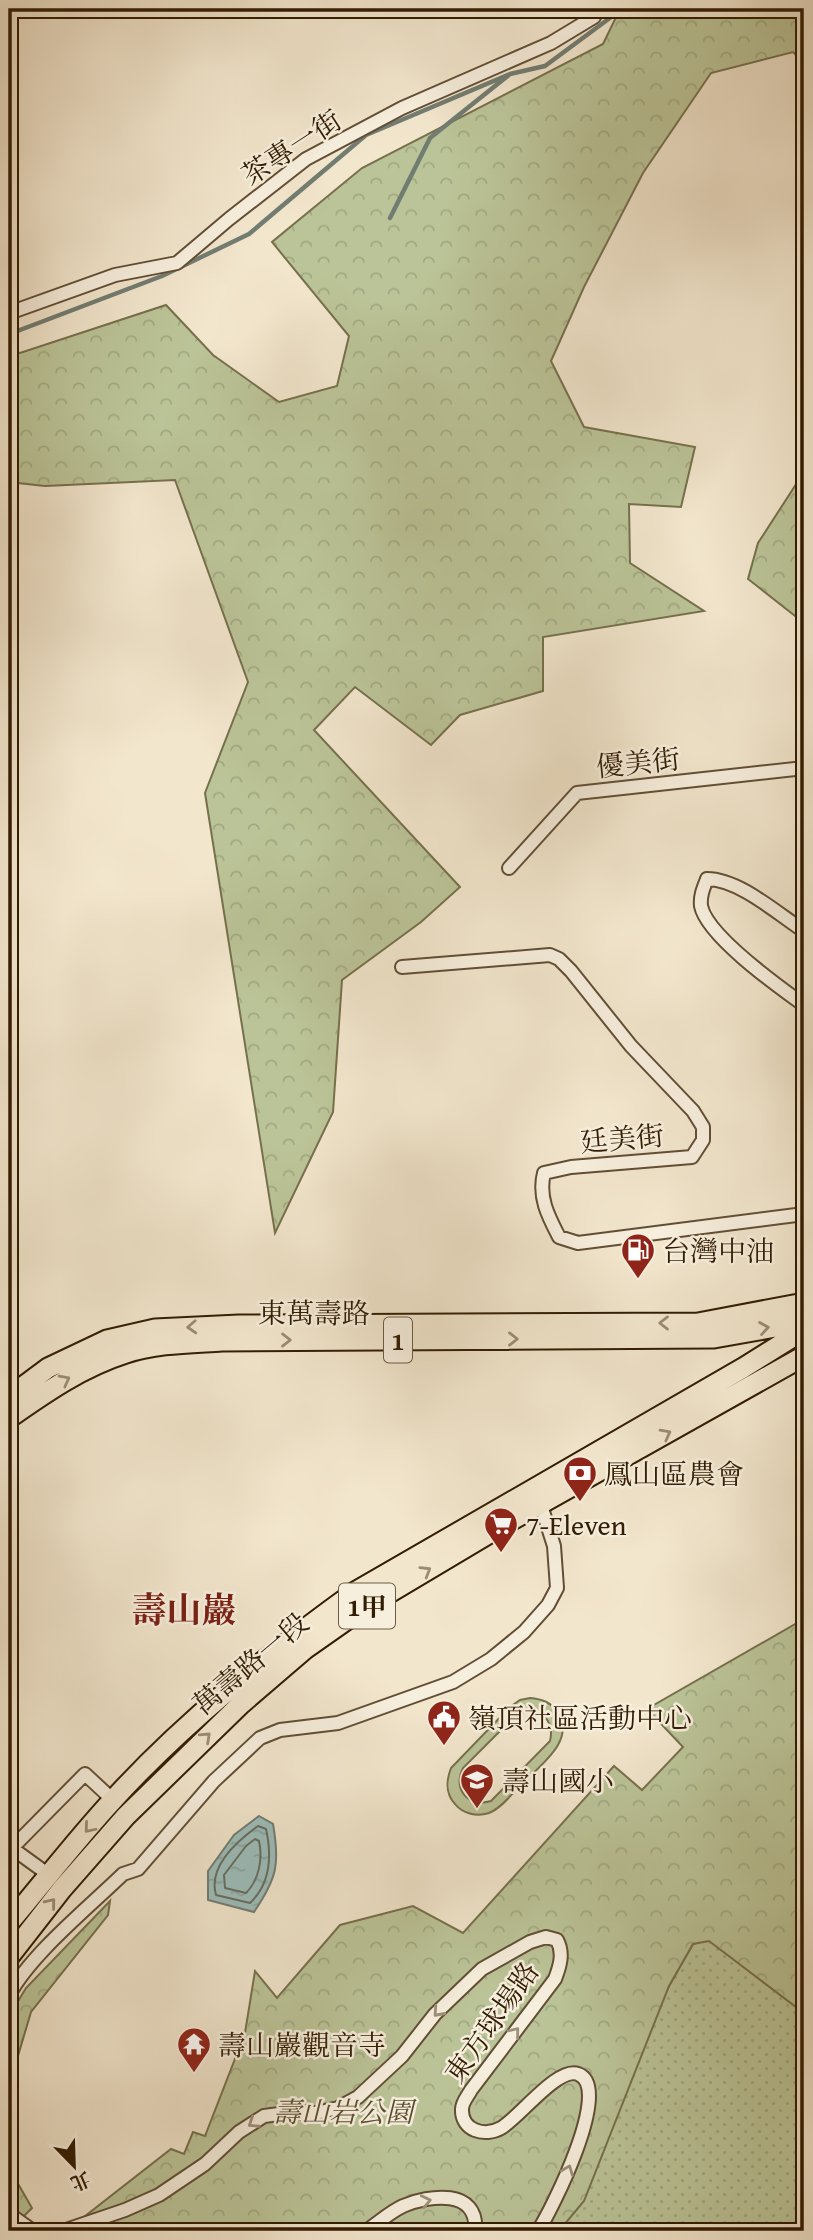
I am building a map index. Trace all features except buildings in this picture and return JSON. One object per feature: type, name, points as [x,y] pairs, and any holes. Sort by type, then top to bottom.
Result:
[{"type":"main road","name":"東萬壽路","points":[[9,1397],[48,1368],[107,1340],[155,1329],[239,1325],[698,1323],[804,1303]]},
{"type":"main road","name":"東萬壽路","points":[[9,1418],[53,1386],[93,1365],[128,1352],[163,1345],[222,1341],[700,1338],[804,1322]]},
{"type":"main road","name":"萬壽路一段","points":[[9,1956],[62,1889],[126,1816],[190,1752],[296,1657],[362,1609],[537,1495],[804,1330]]},
{"type":"main road","points":[[725,1336],[734,1344],[743,1360],[743,1368]]},
{"type":"main road","name":"萬壽路一段","points":[[9,1923],[113,1800],[231,1688],[297,1633],[355,1592],[804,1356]]},
{"type":"street","name":"茶專一街","points":[[9,313],[115,275],[177,262],[306,159],[402,108],[551,43],[594,17],[598,9]]},
{"type":"street","name":"優美街","points":[[509,868],[577,793],[804,770]]},
{"type":"street","points":[[804,931],[732,884],[718,879],[707,880],[701,893],[702,908],[711,926],[737,953],[804,1005]]},
{"type":"street","name":"廷美街","points":[[402,967],[550,955],[559,959],[631,1046],[692,1111],[702,1127],[704,1140],[692,1157],[571,1167],[544,1173],[541,1187],[546,1212],[559,1237],[578,1243],[804,1214]]},
{"type":"street","points":[[9,1995],[16,1982],[38,1956],[123,1874],[138,1869],[214,1782],[260,1738],[280,1730],[338,1723],[453,1682],[491,1659],[524,1632],[548,1605],[557,1588],[554,1546],[537,1495]]},
{"type":"street","points":[[49,1875],[10,1848],[85,1774],[113,1800]]},
{"type":"street","name":"東方球場路","points":[[63,2231],[125,2210],[159,2195],[205,2164],[239,2132],[264,2116],[294,2112],[316,2113],[338,2108],[358,2097],[402,2056],[435,2014],[482,1969],[546,1937],[557,1940],[560,1945],[560,1964],[555,1979],[471,2090],[462,2110],[471,2129],[488,2133],[514,2119],[557,2079],[573,2073],[585,2078],[589,2099],[586,2121],[554,2207],[538,2231]]},
{"type":"street","points":[[366,2231],[402,2207],[431,2198],[454,2198],[463,2202],[474,2218],[475,2231]]},
{"type":"street","points":[[9,2214],[33,2231]]},
{"type":"green space","points":[[620,9],[804,9],[804,63],[793,52],[711,73],[643,173],[584,287],[551,361],[584,427],[695,447],[681,507],[629,504],[630,563],[704,611],[543,637],[543,691],[460,715],[431,745],[355,687],[314,730],[460,887],[421,922],[342,980],[333,1112],[275,1233],[205,793],[248,682],[175,480],[45,486],[9,482],[9,351],[20,353],[166,305],[213,355],[279,402],[337,386],[349,336],[272,242],[362,168],[603,44]]},
{"type":"green space","points":[[804,472],[804,623],[748,579],[758,543]]},
{"type":"green space","name":"壽山岩公園","points":[[804,1619],[804,2013],[709,1941],[693,1944],[669,1986],[584,2201],[559,2231],[66,2231],[171,2149],[184,2154],[193,2132],[205,2136],[245,2033],[255,1971],[277,1998],[340,1925],[413,1906],[463,1933],[614,1766],[642,1790],[683,1747],[647,1709]]},
{"type":"green space","points":[[538,1699],[555,1709],[562,1723],[559,1743],[546,1761],[498,1808],[484,1814],[466,1812],[449,1796],[447,1782],[451,1768],[520,1700]],"holes":[[[529,1710],[547,1720],[551,1729],[550,1741],[491,1801],[476,1802],[470,1799],[461,1790],[460,1776],[463,1768],[516,1715]]]},
{"type":"green space","points":[[110,1901],[108,1915],[31,2012],[15,2066],[9,2125],[9,2016],[26,1988]]},
{"type":"green space","points":[[709,1940],[804,2013],[804,2231],[559,2231],[669,1986],[693,1944]]},
{"type":"green space","points":[[9,2168],[32,2208],[9,2231]]},
{"type":"water","points":[[259,1816],[273,1824],[276,1850],[275,1870],[262,1900],[254,1912],[208,1900],[208,1871],[234,1835]]},
{"type":"waterway","points":[[390,218],[430,138],[510,74],[545,66],[622,9]]},
{"type":"waterway","points":[[9,333],[162,276],[249,234],[366,135],[510,74]]},
{"type":"place","name":"台灣中油","points":[[638,1280]]},
{"type":"place","name":"鳳山區農會","points":[[580,1503]]},
{"type":"place","name":"7-Eleven","points":[[501,1554]]},
{"type":"place","name":"嶺頂社區活動中心","points":[[444,1747]]},
{"type":"place","name":"壽山國小","points":[[477,1810]]},
{"type":"place","name":"壽山巖觀音寺","points":[[194,2074]]},
{"type":"district","name":"壽山巖","points":[[184,1609]]}]
